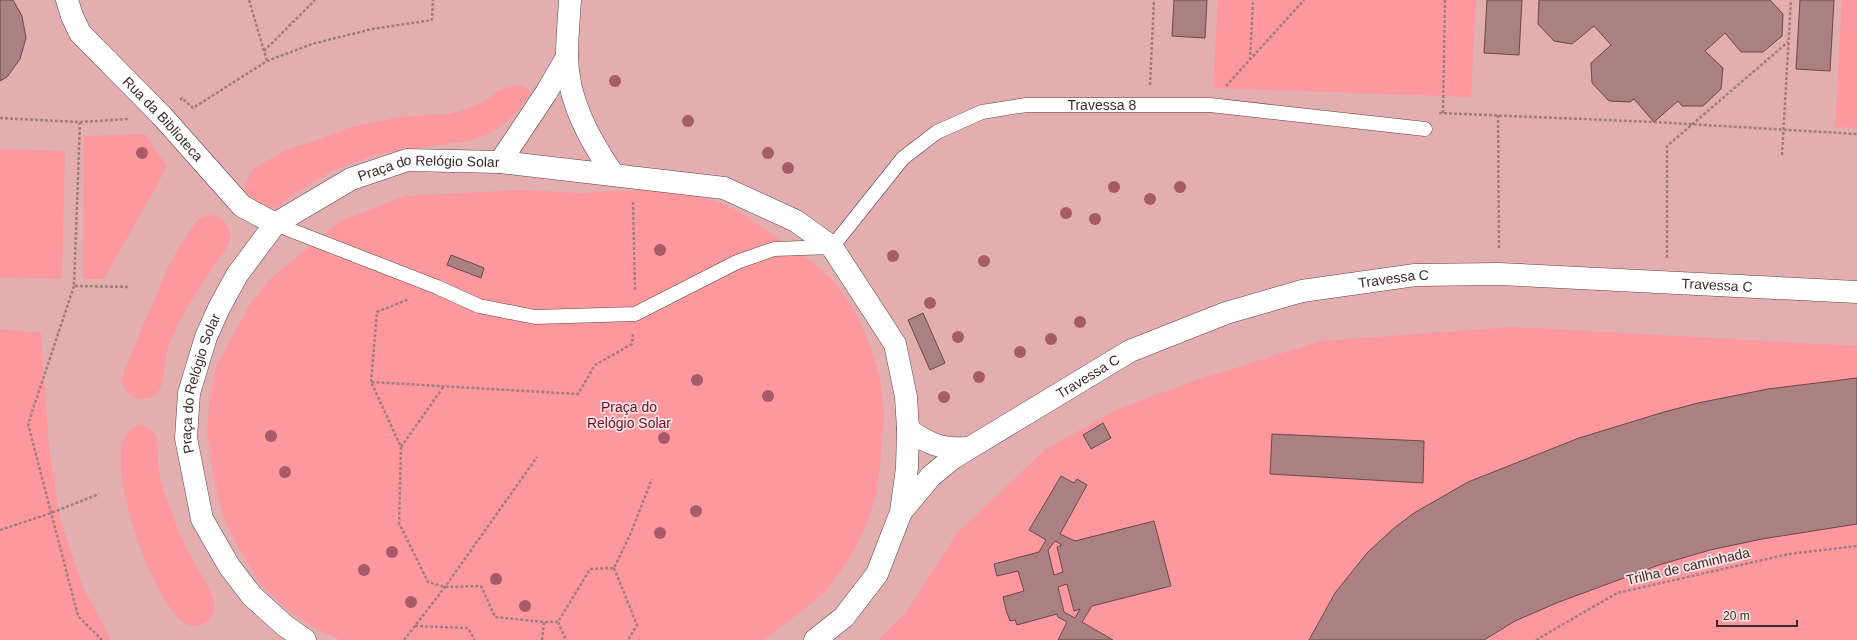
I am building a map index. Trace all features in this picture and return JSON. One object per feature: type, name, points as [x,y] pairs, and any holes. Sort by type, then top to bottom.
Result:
[{"type":"street","name":"Rua da Biblioteca","points":[[67,0],[72,16],[80,33],[162,116],[242,206],[275,224]]},
{"type":"street","points":[[570,0],[567,57],[572,88],[581,119],[595,147],[623,175]]},
{"type":"street","points":[[500,162],[546,93],[567,57]]},
{"type":"street","name":"Praça do Relógio Solar","points":[[305,640],[284,625],[252,596],[229,566],[202,519],[186,438],[189,393],[206,337],[237,275],[275,224],[351,179],[407,160],[500,162],[623,175],[724,188],[796,221],[832,247],[895,344],[906,397],[908,429],[907,468],[901,512],[877,574],[844,617],[816,640]]},
{"type":"street","name":"Travessa C","points":[[901,512],[931,476],[968,448],[1130,352],[1226,314],[1302,291],[1415,275],[1499,274],[1857,292]]},
{"type":"street","points":[[908,429],[919,438],[938,446],[945,448],[968,448]]},
{"type":"lane","name":"Travessa 8","points":[[832,247],[903,158],[937,132],[982,112],[1026,105],[1210,104],[1425,129]]},
{"type":"lane","points":[[275,224],[437,286],[479,306],[535,317],[635,314],[737,262],[774,249],[832,247]]},
{"type":"path","points":[[249,0],[267,61]]},
{"type":"path","points":[[264,51],[315,0]]},
{"type":"path","points":[[182,98],[193,108],[267,61],[312,44],[372,29],[432,20],[433,0]]},
{"type":"path","points":[[1150,93],[1154,0]]},
{"type":"path","points":[[1250,60],[1253,0]]},
{"type":"path","points":[[1210,104],[1304,0]]},
{"type":"path","points":[[1443,118],[1445,0]]},
{"type":"path","points":[[1782,155],[1791,0]]},
{"type":"path","points":[[1667,283],[1667,146],[1788,42]]},
{"type":"path","points":[[1436,112],[1693,124],[1857,134]]},
{"type":"path","points":[[1498,115],[1499,274]]},
{"type":"path","points":[[0,118],[80,122],[162,116]]},
{"type":"path","points":[[80,122],[74,286],[28,424],[78,616],[102,640]]},
{"type":"path","points":[[371,382],[578,394],[595,365],[632,344],[635,314],[623,175]]},
{"type":"path","points":[[74,286],[130,287]]},
{"type":"path","points":[[376,312],[371,382],[401,446],[399,523],[428,582],[445,587],[482,586],[495,617],[558,622]]},
{"type":"path","points":[[401,446],[444,386]]},
{"type":"path","points":[[404,640],[445,587],[537,457]]},
{"type":"path","points":[[628,640],[637,625],[614,568],[630,535],[652,479]]},
{"type":"path","points":[[0,530],[51,513],[99,494]]},
{"type":"path","name":"Trilha de caminhada","points":[[1536,640],[1617,593],[1789,554],[1857,546]]},
{"type":"path","points":[[558,622],[590,569],[614,568]]},
{"type":"path","points":[[542,640],[544,622]]},
{"type":"path","points":[[558,622],[566,640]]},
{"type":"path","points":[[414,626],[468,628],[475,640]]},
{"type":"shaded area","points":[[0,0],[1857,0],[1857,640],[0,640]]},
{"type":"green space","points":[[1218,0],[1476,0],[1471,97],[1213,88]]},
{"type":"green space","points":[[1842,0],[1857,0],[1857,128],[1835,127]]},
{"type":"green space","points":[[520,85],[530,91],[526,101],[512,117],[492,133],[468,141],[377,154],[330,172],[291,196],[279,206],[270,209],[261,208],[247,196],[245,187],[247,178],[252,170],[287,149],[312,142],[352,127],[409,116],[450,114],[482,103],[501,89]]},
{"type":"green space","points":[[145,134],[167,167],[104,279],[83,279],[84,136]]},
{"type":"green space","points":[[0,149],[65,151],[62,279],[0,277]]},
{"type":"green space","name":"Praça do Relógio Solar","points":[[668,188],[724,204],[743,214],[823,270],[837,285],[856,314],[869,342],[880,377],[884,414],[876,496],[867,524],[852,554],[826,592],[764,640],[340,640],[322,632],[290,612],[262,586],[242,554],[224,519],[216,490],[207,434],[209,401],[216,366],[250,304],[269,280],[340,221],[405,196],[519,190],[581,193]]},
{"type":"green space","points":[[212,215],[222,219],[228,226],[230,231],[230,241],[228,246],[187,307],[180,321],[168,348],[162,385],[159,390],[153,397],[145,399],[136,398],[129,394],[124,387],[122,380],[125,368],[168,267],[179,247],[199,218]]},
{"type":"green space","points":[[1513,327],[1857,346],[1857,640],[878,640],[906,612],[957,533],[1046,449],[1118,409],[1194,381],[1321,341]]},
{"type":"green space","points":[[0,329],[41,333],[49,448],[60,518],[83,587],[111,640],[0,640]]},
{"type":"green space","points":[[143,425],[150,428],[157,438],[159,473],[164,491],[179,533],[212,594],[214,609],[212,616],[206,622],[199,625],[191,626],[186,624],[173,611],[158,587],[143,555],[131,520],[123,485],[121,455],[127,434]]},
{"type":"building","points":[[0,0],[13,0],[22,16],[26,38],[20,59],[7,77],[0,81]]},
{"type":"building","points":[[1174,0],[1207,0],[1205,38],[1172,36]]},
{"type":"building","points":[[1487,0],[1522,0],[1519,55],[1484,53]]},
{"type":"building","points":[[1539,0],[1770,0],[1783,14],[1782,36],[1763,52],[1741,52],[1725,33],[1705,51],[1723,68],[1721,89],[1703,106],[1682,106],[1678,101],[1654,122],[1634,99],[1630,102],[1609,101],[1592,83],[1591,63],[1611,45],[1594,26],[1572,44],[1554,41],[1538,24]]},
{"type":"building","points":[[1800,0],[1834,0],[1830,71],[1796,69]]},
{"type":"building","points":[[451,255],[484,268],[481,278],[447,265]]},
{"type":"building","points":[[923,313],[945,363],[930,370],[908,320]]},
{"type":"building","points":[[1857,378],[1857,524],[1762,539],[1710,550],[1659,565],[1559,602],[1515,621],[1484,640],[1309,640],[1335,593],[1367,553],[1393,529],[1414,513],[1468,482],[1579,438],[1664,412],[1698,403],[1768,389]]},
{"type":"building","points":[[1103,423],[1111,438],[1091,449],[1083,435]]},
{"type":"building","points":[[1272,434],[1424,441],[1423,483],[1270,474]]},
{"type":"building","points":[[1061,476],[1074,483],[1077,479],[1087,485],[1060,534],[1075,541],[1154,521],[1171,586],[1092,606],[1082,622],[1113,640],[1058,640],[1067,622],[1058,617],[1057,614],[1017,625],[1015,620],[1010,621],[1003,597],[1024,591],[1018,571],[997,576],[994,564],[1039,552],[1046,540],[1029,530]],"holes":[[[1055,541],[1062,545],[1057,547],[1063,572],[1054,575],[1048,550]],[[1067,584],[1074,611],[1080,609],[1075,618],[1064,612],[1058,587]]]}]
